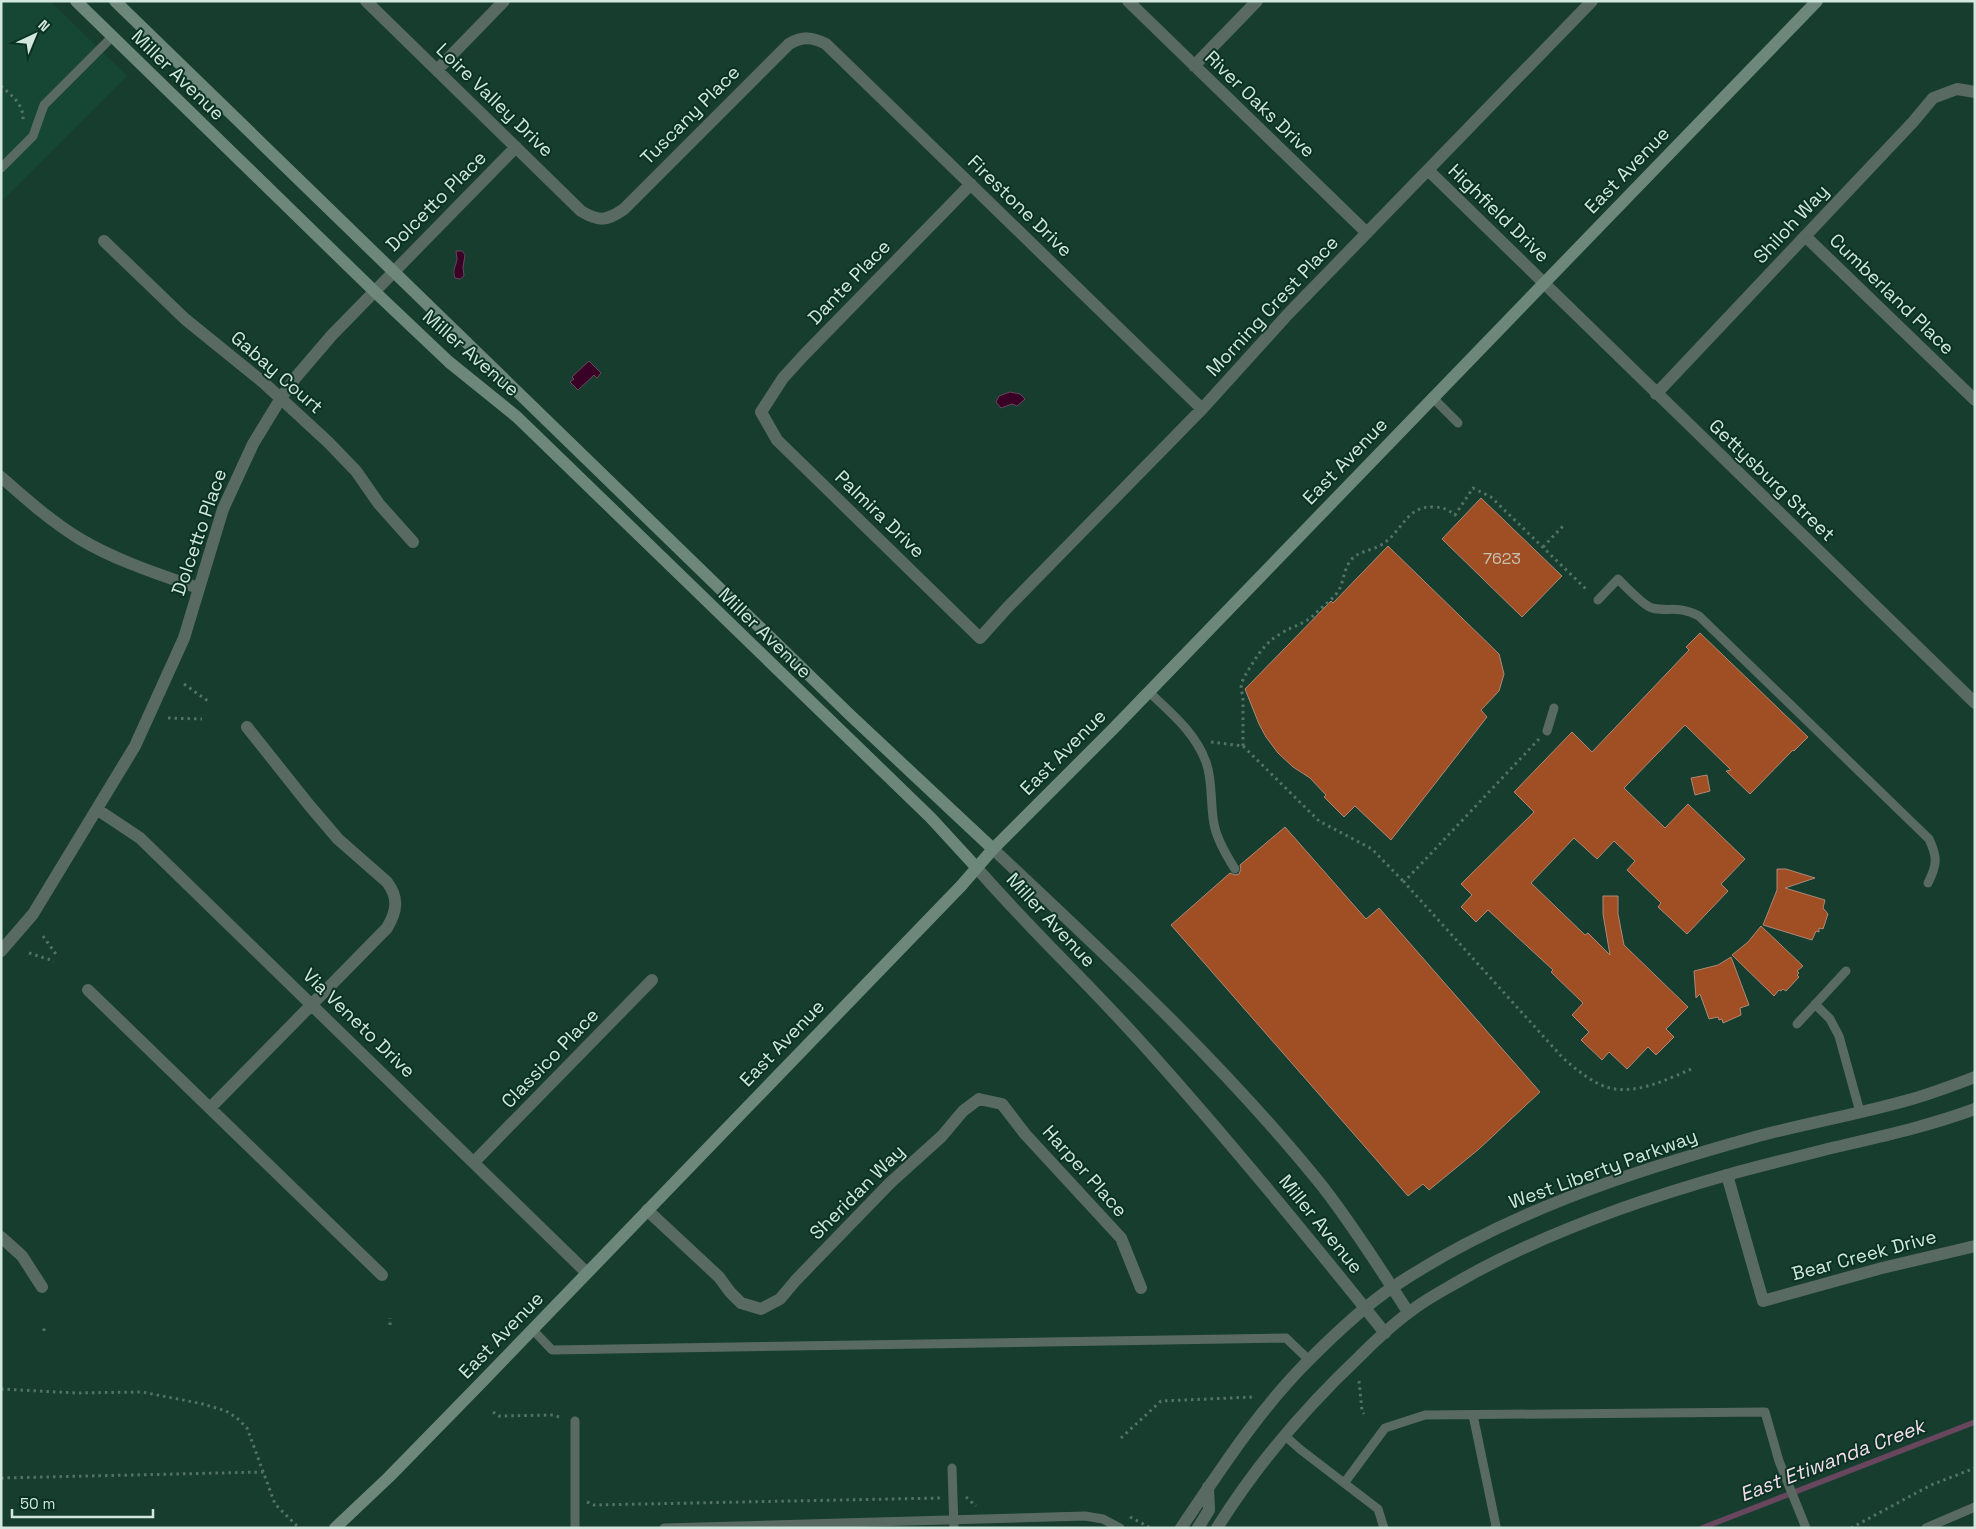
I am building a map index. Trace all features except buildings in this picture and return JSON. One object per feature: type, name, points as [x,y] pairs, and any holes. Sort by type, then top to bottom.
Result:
[{"type":"main road","name":"Miller Avenue","points":[[76,1],[374,292],[449,362],[517,417],[924,812],[976,867]]},
{"type":"main road","name":"Miller Avenue","points":[[115,1],[849,714],[993,849]]},
{"type":"main road","name":"East Avenue","points":[[335,1528],[396,1470],[960,886],[993,849],[1106,736],[1817,1]]},
{"type":"street","name":"Loire Valley Drive","points":[[366,1],[581,211],[601,220]]},
{"type":"street","points":[[437,70],[504,1]]},
{"type":"street","name":"River Oaks Drive","points":[[1128,1],[1367,233]]},
{"type":"street","points":[[1194,66],[1257,1]]},
{"type":"street","name":"Morning Crest Place","points":[[980,638],[1202,409],[1289,313],[1592,1]]},
{"type":"street","name":"Firestone Drive","points":[[806,37],[826,44],[1202,409]]},
{"type":"street","name":"Tuscany Place","points":[[601,220],[613,216],[624,209],[781,50],[797,39],[806,37]]},
{"type":"street","name":"Shiloh Way","points":[[1656,394],[1913,122],[1932,98],[1957,88],[1975,92]]},
{"type":"street","name":"Dolcetto Place","points":[[1,951],[33,914],[98,810],[135,746],[184,638],[223,509],[236,477],[253,444],[281,398],[311,358],[516,147]]},
{"type":"street","name":"Highfield Drive","points":[[1428,170],[1544,283]]},
{"type":"street","name":"Dante Place","points":[[761,412],[788,372],[971,184]]},
{"type":"street","name":"Cumberland Place","points":[[1805,236],[1975,400]]},
{"type":"street","name":"Gabay Court","points":[[104,241],[185,319],[281,398],[343,457],[386,511],[414,542]]},
{"type":"street","name":"Gettysburg Street","points":[[1544,283],[1975,703]]},
{"type":"street","name":"Palmira Drive","points":[[761,412],[777,440],[980,638]]},
{"type":"street","points":[[1,477],[79,539],[130,564],[198,588]]},
{"type":"street","points":[[210,1108],[387,928],[396,908],[396,898],[387,882],[338,839],[322,822],[247,727]]},
{"type":"street","name":"Via Veneto Drive","points":[[98,810],[140,838],[586,1272]]},
{"type":"street","name":"Miller Avenue","points":[[993,849],[1116,964],[1252,1104],[1324,1188],[1393,1287],[1408,1312]]},
{"type":"street","name":"Miller Avenue","points":[[976,867],[1008,904],[1139,1040],[1240,1155],[1385,1333]]},
{"type":"street","name":"Classico Place","points":[[474,1162],[652,980]]},
{"type":"street","points":[[88,990],[382,1275]]},
{"type":"street","name":"West Liberty Parkway","points":[[1181,1528],[1254,1423],[1309,1360],[1365,1309],[1393,1287],[1469,1242],[1516,1219],[1560,1201],[1722,1147],[1758,1136],[1912,1099],[1975,1077]]},
{"type":"street","name":"Sheridan Way","points":[[647,1210],[719,1277],[730,1292],[742,1303],[761,1309],[780,1299],[890,1183],[942,1136],[963,1111],[979,1099]]},
{"type":"street","name":"Harper Place","points":[[979,1099],[1002,1104],[1025,1134],[1121,1238],[1141,1288]]},
{"type":"street","points":[[1217,1528],[1284,1435],[1329,1386],[1408,1312],[1473,1273],[1523,1247],[1597,1216],[1727,1175],[1892,1135],[1975,1109]]},
{"type":"street","name":"Bear Creek Drive","points":[[1727,1175],[1762,1302],[1882,1268],[1975,1246]]},
{"type":"street","points":[[1,1237],[22,1256],[42,1287]]},
{"type":"street","points":[[1198,1528],[1209,1510],[1208,1487]]},
{"type":"lane","points":[[1,168],[33,136],[44,105],[112,37]]},
{"type":"lane","points":[[1432,397],[1458,423]]},
{"type":"lane","points":[[1598,600],[1618,579],[1650,608],[1680,609],[1698,616],[1929,839],[1936,853],[1935,868],[1928,883]]},
{"type":"lane","points":[[1148,691],[1182,723],[1196,740],[1207,764],[1214,824],[1224,852],[1235,870]]},
{"type":"lane","points":[[1547,731],[1554,708]]},
{"type":"lane","points":[[1797,1024],[1846,971]]},
{"type":"lane","points":[[1815,1004],[1830,1019],[1839,1036],[1860,1112]]},
{"type":"lane","points":[[532,1329],[552,1350],[1286,1338],[1309,1360]]},
{"type":"lane","points":[[1345,1482],[1385,1428],[1425,1416],[1765,1412],[1779,1461],[1806,1528]]},
{"type":"lane","points":[[1473,1415],[1495,1528]]},
{"type":"lane","points":[[575,1421],[575,1528]]},
{"type":"lane","points":[[1284,1435],[1378,1509],[1384,1528]]},
{"type":"lane","points":[[952,1468],[954,1524]]},
{"type":"lane","points":[[1926,1528],[1975,1507]]},
{"type":"lane","points":[[664,1528],[954,1524],[1085,1516],[1103,1520],[1120,1528]]},
{"type":"path","points":[[1,86],[18,103],[23,115],[22,122],[25,123]]},
{"type":"path","points":[[1243,746],[1242,695],[1240,688],[1259,653],[1281,633],[1308,622],[1340,589],[1343,574],[1350,560],[1387,541],[1414,511],[1422,507],[1432,506],[1441,508],[1456,515],[1473,488],[1491,498],[1598,600]]},
{"type":"path","points":[[1543,547],[1563,526]]},
{"type":"path","points":[[184,684],[208,702]]},
{"type":"path","points":[[168,718],[202,719]]},
{"type":"path","points":[[1404,882],[1547,731]]},
{"type":"path","points":[[1196,740],[1243,746],[1320,821],[1372,849],[1562,1057],[1583,1075],[1599,1085],[1632,1090],[1694,1068]]},
{"type":"path","points":[[44,936],[58,957]]},
{"type":"path","points":[[29,953],[54,961]]},
{"type":"path","points":[[390,1318],[390,1325]]},
{"type":"path","points":[[44,1326],[44,1331]]},
{"type":"path","points":[[1359,1381],[1362,1411],[1364,1414]]},
{"type":"path","points":[[1,1389],[76,1393],[142,1392],[203,1404],[226,1411],[247,1428],[275,1504],[298,1528]]},
{"type":"path","points":[[1121,1438],[1161,1400],[1253,1397]]},
{"type":"path","points":[[493,1412],[499,1416],[552,1415],[575,1421]]},
{"type":"path","points":[[1851,1528],[1931,1484],[1975,1468]]},
{"type":"path","points":[[1,1478],[264,1472]]},
{"type":"path","points":[[575,1498],[594,1505],[967,1497],[974,1506],[982,1507]]},
{"type":"path","points":[[1126,1515],[1149,1527]]},
{"type":"shaded area","points":[[1,1],[50,1],[127,76],[1,202]]},
{"type":"shaded area","points":[[456,251],[462,251],[465,255],[464,276],[460,279],[455,278],[454,275],[457,259]]},
{"type":"shaded area","points":[[589,361],[601,373],[597,378],[594,375],[578,390],[570,382],[574,379],[572,377]]},
{"type":"shaded area","points":[[1010,392],[1020,394],[1025,399],[1017,406],[1012,404],[1001,408],[996,402],[999,396]]},
{"type":"waterway","name":"East Etiwanda Creek","points":[[1702,1528],[1975,1422]]}]
